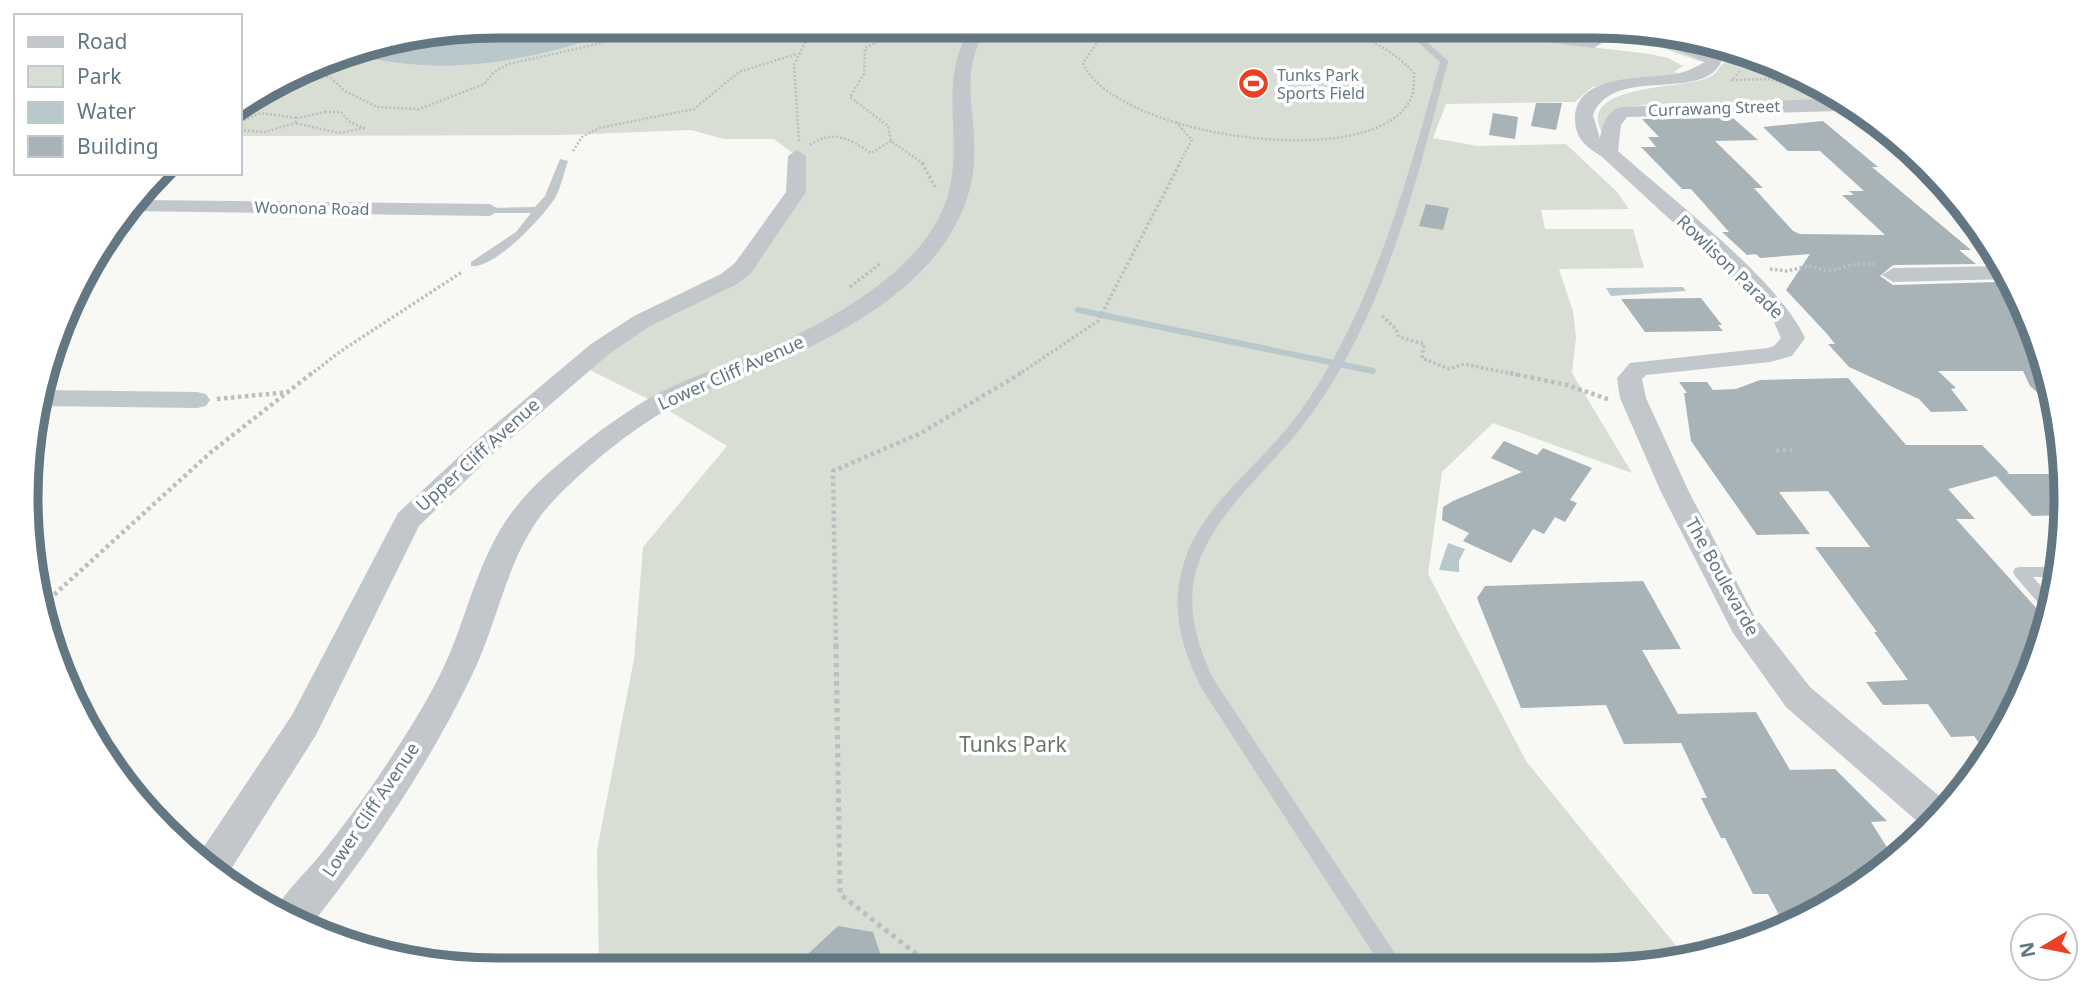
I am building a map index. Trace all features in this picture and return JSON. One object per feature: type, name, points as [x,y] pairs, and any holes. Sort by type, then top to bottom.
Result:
[{"type":"street","name":"Lower Cliff Avenue","points":[[298,912],[323,882],[402,770],[460,666],[512,530],[535,502],[563,477],[658,404],[814,335],[863,304],[933,245],[946,224],[963,177],[965,135],[960,72],[970,38]]},
{"type":"street","points":[[1554,38],[1667,52],[1705,68],[1712,65],[1714,60],[1693,49]]},
{"type":"street","name":"Rowlison Parade","points":[[1633,398],[1629,378],[1639,368],[1770,355],[1783,351],[1794,338],[1785,320],[1734,267],[1608,152],[1590,141],[1584,116],[1591,100],[1604,90],[1623,85],[1684,78],[1705,68]]},
{"type":"street","name":"Currawang Street","points":[[1608,152],[1609,133],[1616,116],[1622,112],[1835,106]]},
{"type":"street","name":"Upper Cliff Avenue","points":[[215,861],[304,725],[408,520],[487,445],[600,349],[642,321],[729,279],[743,268],[796,192],[797,156]]},
{"type":"street","name":"Woonona Road","points":[[143,206],[490,209]]},
{"type":"street","points":[[1886,269],[1996,274]]},
{"type":"street","points":[[49,398],[197,400]]},
{"type":"street","name":"The Boulevarde","points":[[1633,398],[1675,492],[1744,625],[1798,697],[1931,811]]},
{"type":"lane","points":[[1388,958],[1222,705],[1188,633],[1183,599],[1186,576],[1212,520],[1303,417],[1345,345],[1385,256],[1431,113],[1444,61],[1418,38]]},
{"type":"lane","points":[[475,264],[535,220],[538,210],[551,197],[563,162]]},
{"type":"lane","points":[[490,209],[538,210]]},
{"type":"lane","points":[[2043,600],[2020,572],[2049,572]]},
{"type":"path","points":[[318,75],[331,78],[345,91],[377,107],[419,109],[479,87],[494,72],[509,64],[602,43],[608,38]]},
{"type":"path","points":[[797,156],[800,135],[793,69],[796,54],[806,38]]},
{"type":"path","points":[[885,38],[865,48],[864,74],[850,97],[888,126],[891,141]]},
{"type":"path","points":[[1101,38],[1091,47],[1083,63],[1087,77],[1130,104],[1176,122],[1238,139],[1284,142],[1361,132],[1382,124],[1405,108],[1413,93],[1415,73],[1401,56],[1366,38]]},
{"type":"path","points":[[563,162],[582,137],[599,128],[694,108],[739,72],[796,54]]},
{"type":"path","points":[[1740,71],[1732,80],[1771,79],[1783,83]]},
{"type":"path","points":[[242,130],[265,132],[295,122],[320,130],[353,131],[364,128],[350,122],[341,112],[297,118],[250,112]]},
{"type":"path","points":[[242,121],[257,114]]},
{"type":"path","points":[[295,122],[297,118]]},
{"type":"path","points":[[921,958],[840,894],[833,471],[920,433],[993,392],[1098,321],[1192,140],[1176,122]]},
{"type":"path","points":[[797,156],[820,136],[844,134],[872,153],[891,141]]},
{"type":"path","points":[[891,141],[911,151],[934,176],[936,196]]},
{"type":"path","points":[[849,288],[858,278],[885,261]]},
{"type":"path","points":[[50,599],[210,453],[341,351],[475,264]]},
{"type":"path","points":[[1734,267],[1787,271],[1808,266],[1829,271],[1856,264],[1886,269]]},
{"type":"path","points":[[1365,301],[1396,329],[1399,337],[1424,344],[1422,358],[1449,369],[1464,364],[1567,385],[1604,400],[1633,398]]},
{"type":"path","points":[[197,400],[290,392]]},
{"type":"path","points":[[1776,451],[1792,450]]},
{"type":"green space","name":"Tunks Park","points":[[498,38],[1513,38],[1650,54],[1668,58],[1683,66],[1675,71],[1677,74],[1592,87],[1575,102],[1446,104],[1433,138],[1477,146],[1566,144],[1617,192],[1629,209],[1541,210],[1545,229],[1633,229],[1644,268],[1559,269],[1573,311],[1576,337],[1572,373],[1632,473],[1493,423],[1442,472],[1428,574],[1526,761],[1679,950],[1595,958],[599,958],[597,850],[634,659],[643,547],[727,446],[658,404],[580,365],[729,279],[796,192],[797,156],[774,139],[724,139],[691,130],[562,135],[242,136],[242,117],[268,100],[350,63],[408,47]]},
{"type":"green space","points":[[1579,38],[1646,41],[1706,59],[1704,62],[1699,61],[1663,48]]},
{"type":"green space","points":[[1744,63],[1771,73],[1825,100],[1650,104],[1622,108],[1604,136],[1598,120],[1601,108],[1612,99],[1645,89],[1704,79],[1712,76],[1722,64]]},
{"type":"water","points":[[595,38],[529,56],[468,65],[407,64],[369,57],[408,47],[468,39]]},
{"type":"water","points":[[1683,287],[1686,291],[1611,296],[1606,288]]},
{"type":"water","points":[[1448,543],[1465,549],[1459,561],[1459,572],[1439,570]]},
{"type":"building","points":[[1536,103],[1562,103],[1556,130],[1531,126]]},
{"type":"building","points":[[1493,113],[1518,117],[1515,139],[1489,135]]},
{"type":"building","points":[[1733,118],[1758,140],[1715,141],[1763,188],[1754,188],[1793,231],[1800,234],[1885,235],[1842,195],[1854,195],[1849,191],[1864,191],[1820,151],[1788,151],[1763,127],[1823,121],[1878,167],[1872,167],[1971,250],[1959,250],[1976,264],[1893,265],[1880,276],[1893,285],[1998,282],[2020,322],[2044,398],[2030,386],[2023,371],[1938,371],[1956,388],[1951,389],[1968,411],[1931,412],[1919,399],[1849,367],[1828,344],[1835,344],[1828,335],[1786,290],[1810,254],[1760,258],[1756,254],[1747,255],[1722,232],[1729,232],[1691,189],[1682,189],[1641,147],[1656,147],[1648,137],[1659,137],[1642,119]]},
{"type":"building","points":[[1426,204],[1449,208],[1443,230],[1419,226]]},
{"type":"building","points":[[1701,298],[1722,325],[1718,325],[1723,331],[1645,332],[1621,299]]},
{"type":"building","points":[[1848,378],[1906,445],[1982,445],[2009,473],[2006,474],[2049,474],[2054,479],[2054,515],[2032,516],[1996,476],[1948,489],[1975,519],[1956,519],[2040,612],[2020,674],[1981,746],[1974,736],[1951,737],[1928,704],[1883,705],[1866,682],[1908,680],[1874,632],[1877,632],[1815,547],[1870,547],[1828,491],[1779,492],[1810,534],[1757,535],[1691,441],[1684,393],[1687,393],[1679,382],[1707,382],[1713,390],[1736,389],[1760,380]]},
{"type":"building","points":[[1504,441],[1537,455],[1543,448],[1592,468],[1570,500],[1577,503],[1565,522],[1555,517],[1544,534],[1533,529],[1511,563],[1463,541],[1469,533],[1442,520],[1443,507],[1453,501],[1522,472],[1491,458]]},
{"type":"building","points":[[1643,581],[1681,649],[1642,650],[1678,714],[1756,712],[1790,770],[1835,769],[1887,821],[1871,822],[1889,851],[1825,896],[1781,918],[1768,894],[1753,894],[1725,838],[1721,838],[1701,798],[1707,798],[1681,743],[1624,744],[1606,705],[1521,708],[1477,598],[1485,586]]},
{"type":"building","points":[[838,926],[873,932],[882,958],[809,958],[808,954]]},
{"type":"waterway","points":[[1078,310],[1373,371]]},
{"type":"place","name":"Tunks Park Sports Field","points":[[1254,84]]}]
